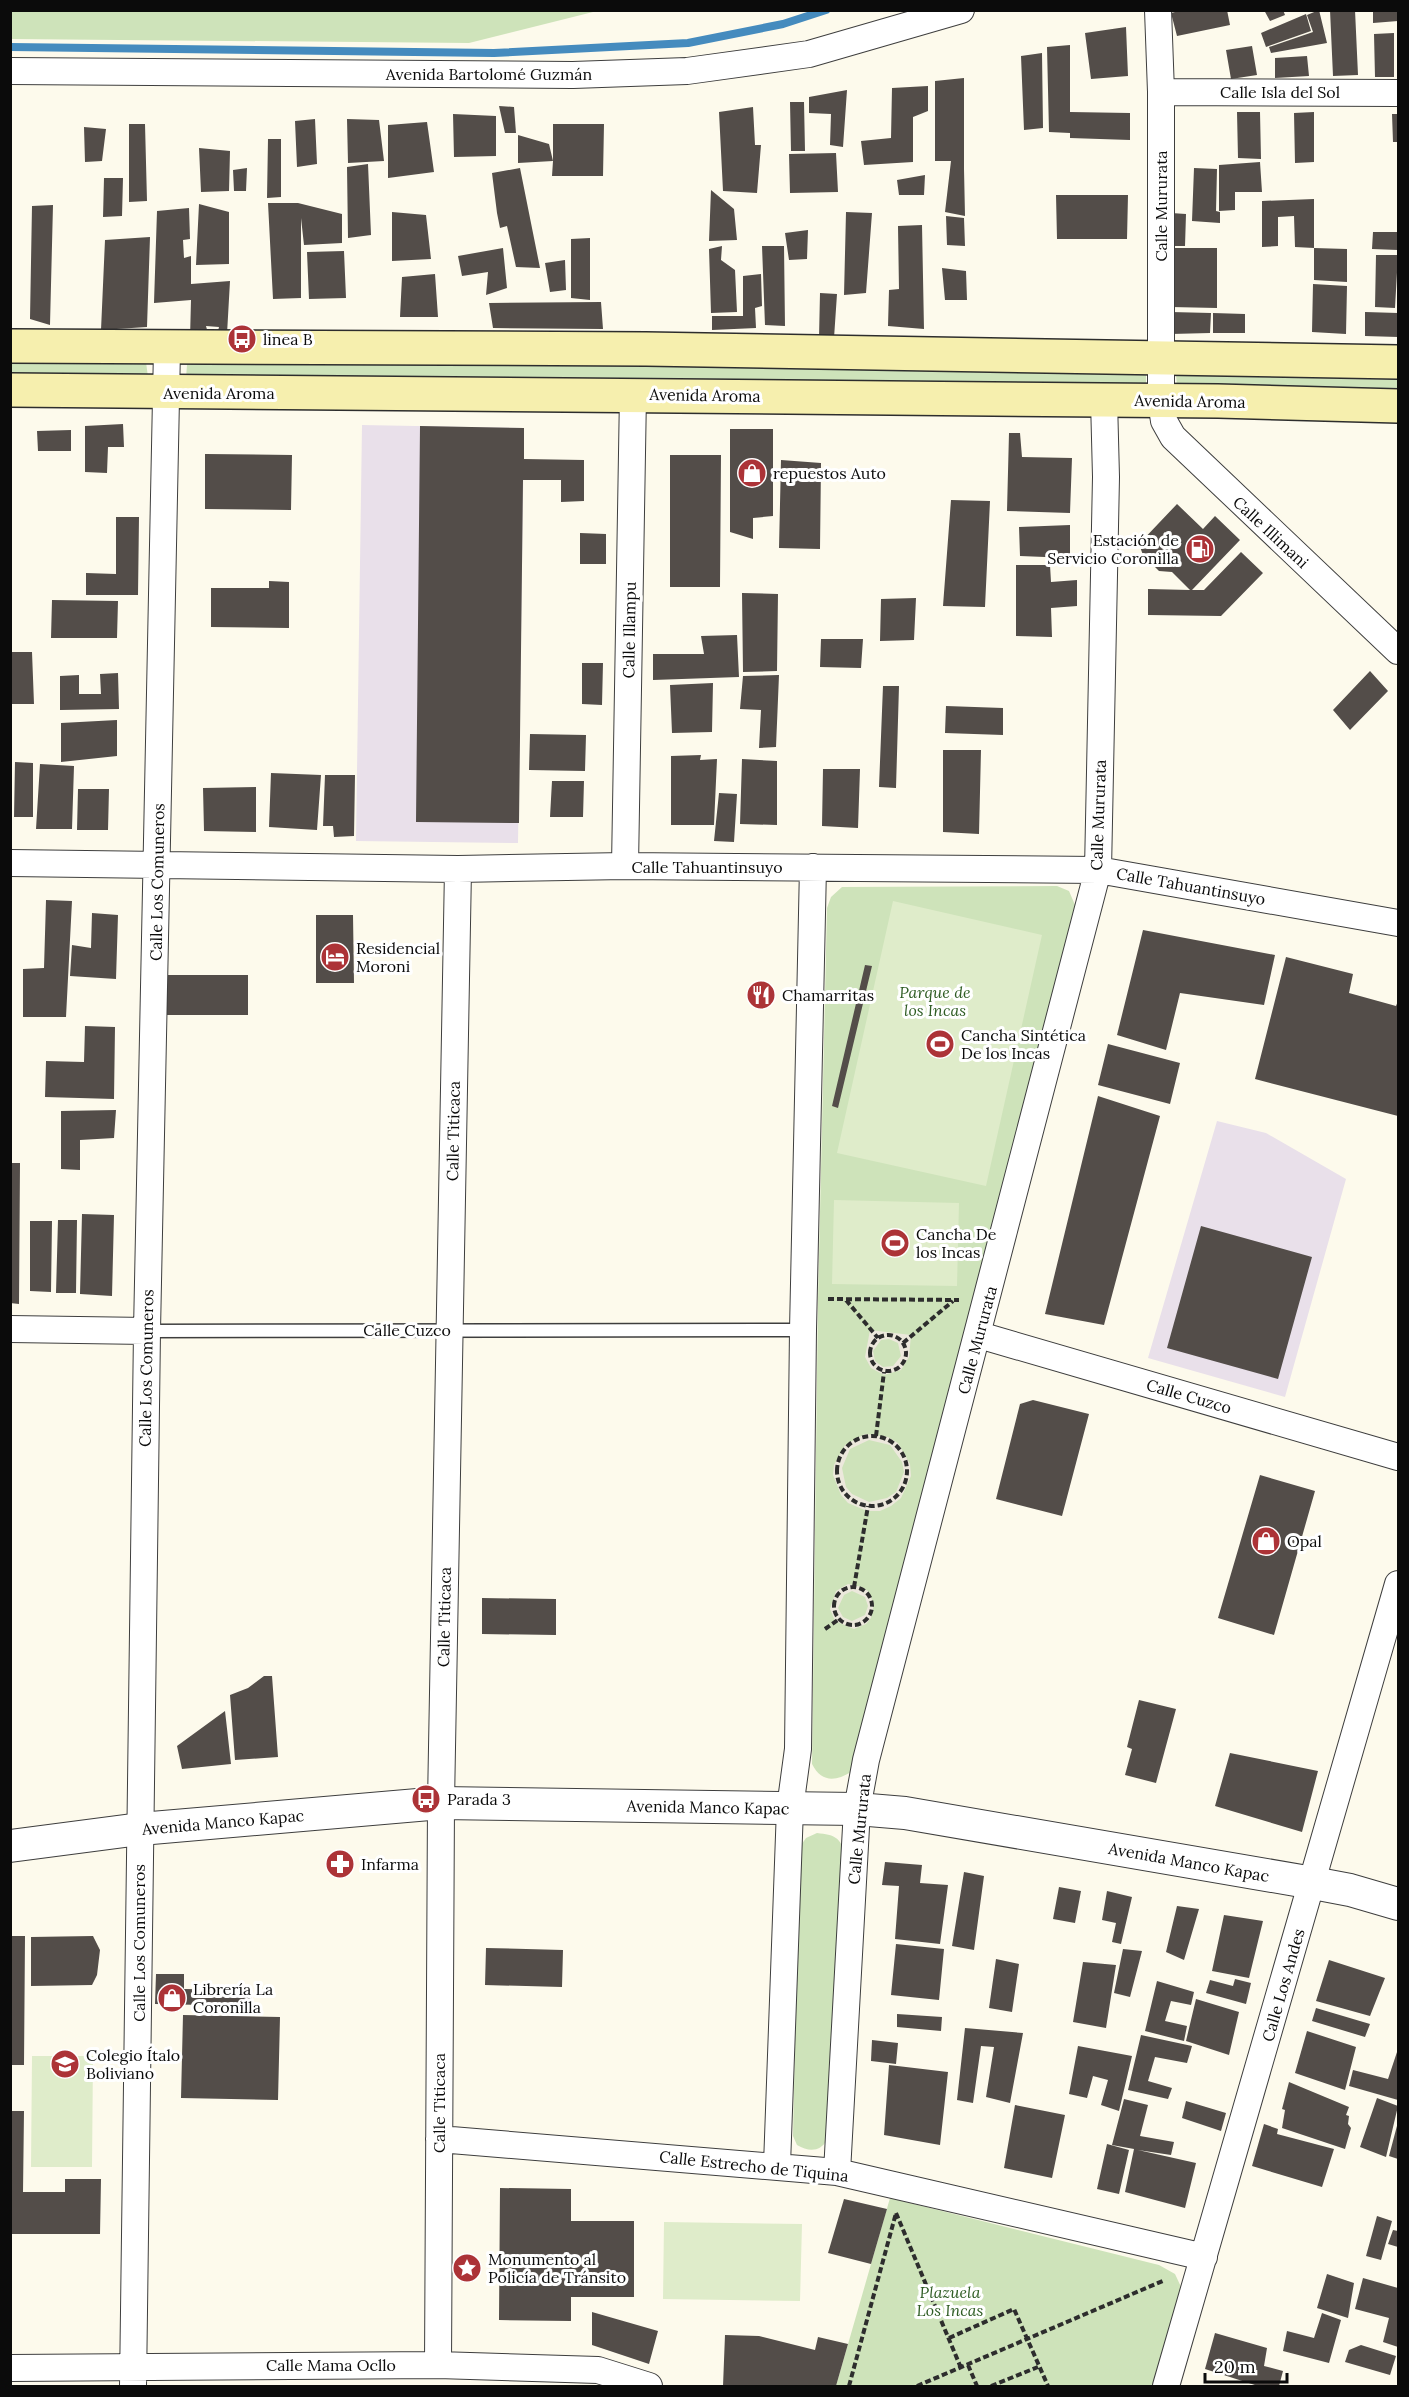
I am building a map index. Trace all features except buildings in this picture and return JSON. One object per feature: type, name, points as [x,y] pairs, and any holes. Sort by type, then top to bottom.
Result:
[{"type":"main road","points":[[10,346],[167,349],[646,349],[1398,362]]},
{"type":"main road","name":"Avenida Aroma","points":[[10,390],[165,393],[633,394],[1398,406]]},
{"type":"street","name":"Avenida Bartolomé Guzmán","points":[[10,71],[562,75],[687,71],[809,54],[961,10]]},
{"type":"street","name":"Calle Mururata","points":[[1158,10],[1161,92],[1161,401]]},
{"type":"street","name":"Calle Isla del Sol","points":[[1161,92],[1398,93]]},
{"type":"street","name":"Calle Los Comuneros","points":[[133,2376],[147,1331],[167,349]]},
{"type":"street","name":"Calle Illampu","points":[[625,867],[633,394]]},
{"type":"street","name":"Calle Mururata","points":[[837,2172],[857,1809],[866,1760],[979,1335],[1098,870],[1106,477],[1104,400]]},
{"type":"street","name":"Calle Illimani","points":[[1161,401],[1164,421],[1173,437],[1398,651]]},
{"type":"street","name":"Calle Tahuantinsuyo","points":[[10,863],[157,867],[458,869],[813,867],[1098,870],[1398,923]]},
{"type":"street","points":[[777,2165],[790,1808],[798,1749],[802,1330],[813,867]]},
{"type":"street","name":"Calle Titicaca","points":[[438,2365],[441,1803],[458,869]]},
{"type":"street","name":"Calle Cuzco","points":[[10,1329],[147,1331]]},
{"type":"street","name":"Calle Cuzco","points":[[979,1335],[1398,1457]]},
{"type":"street","name":"Calle Los Andes","points":[[1166,2386],[1398,1584]]},
{"type":"street","name":"Avenida Manco Kapac","points":[[10,1846],[140,1829],[441,1803],[857,1809],[904,1813],[1312,1883],[1398,1904]]},
{"type":"street","name":"Calle Estrecho de Tiquina","points":[[439,2139],[777,2165],[837,2172],[1204,2257]]},
{"type":"street","name":"Calle Mama Ocllo","points":[[10,2368],[133,2376],[438,2365],[598,2370],[649,2386]]},
{"type":"lane","name":"Calle Cuzco","points":[[147,1331],[802,1330]]},
{"type":"path","points":[[821,1299],[968,1300]]},
{"type":"path","points":[[846,1300],[878,1338]]},
{"type":"path","points":[[903,1343],[954,1300]]},
{"type":"path","points":[[894,1336],[903,1343],[906,1353],[903,1363],[895,1370],[884,1371],[871,1360],[870,1348],[878,1338],[894,1336]]},
{"type":"path","points":[[876,1436],[884,1371]]},
{"type":"path","points":[[876,1436],[887,1440],[903,1454],[907,1475],[904,1486],[890,1502],[868,1506],[857,1503],[842,1487],[838,1465],[848,1447],[866,1437],[876,1436]]},
{"type":"path","points":[[855,1587],[868,1506]]},
{"type":"path","points":[[855,1587],[870,1598],[871,1611],[864,1622],[849,1625],[836,1614],[835,1601],[842,1591],[855,1587]]},
{"type":"path","points":[[849,2386],[896,2213],[961,2368]]},
{"type":"path","points":[[917,2386],[1165,2280]]},
{"type":"path","points":[[949,2338],[1014,2309],[1047,2386]]},
{"type":"path","points":[[968,2365],[977,2386]]},
{"type":"path","points":[[991,2386],[1038,2367]]},
{"type":"shaded area","points":[[362,425],[524,428],[518,843],[356,841]]},
{"type":"shaded area","points":[[1217,1121],[1266,1133],[1346,1179],[1285,1397],[1148,1358]]},
{"type":"shaded area","points":[[870,1330],[911,1335],[909,1357],[901,1370],[884,1375],[871,1368],[865,1357]],"holes":[[[889,1339],[898,1343],[901,1356],[893,1366],[883,1367],[875,1361],[873,1351],[881,1340]]]},
{"type":"shaded area","points":[[865,1434],[888,1437],[898,1443],[910,1464],[911,1476],[901,1498],[880,1511],[867,1511],[848,1503],[841,1495],[833,1475],[834,1465],[845,1445]],"holes":[[[869,1440],[890,1445],[902,1462],[904,1472],[896,1492],[887,1498],[869,1502],[852,1494],[846,1487],[842,1468],[850,1449]]]},
{"type":"shaded area","points":[[848,1584],[868,1591],[874,1604],[871,1618],[866,1624],[854,1629],[835,1621],[830,1609],[836,1591]],"holes":[[[852,1591],[865,1597],[868,1606],[865,1615],[852,1621],[843,1617],[838,1608],[844,1595]]]},
{"type":"green space","points":[[11,10],[597,11],[469,43],[11,39]]},
{"type":"green space","points":[[11,361],[146,362],[148,377],[11,374]]},
{"type":"green space","points":[[187,365],[639,365],[1146,373],[1146,385],[186,378]]},
{"type":"green space","points":[[1176,374],[1398,377],[1398,391],[1177,387]]},
{"type":"green space","name":"Parque de los Incas","points":[[1057,886],[1069,891],[1075,905],[851,1772],[834,1779],[824,1777],[812,1764],[818,1299],[827,908],[831,897],[842,887]]},
{"type":"green space","name":"Cancha Sintética De los Incas","points":[[893,901],[1042,935],[986,1186],[837,1153]]},
{"type":"green space","name":"Cancha De los Incas","points":[[834,1200],[959,1203],[957,1286],[832,1284]]},
{"type":"green space","points":[[817,1833],[839,1840],[845,1854],[827,2140],[818,2149],[810,2150],[797,2145],[793,2136],[799,1848],[806,1838]]},
{"type":"green space","points":[[32,2056],[93,2056],[92,2167],[31,2167]]},
{"type":"green space","name":"Plazuela Los Incas","points":[[890,2198],[1159,2265],[1175,2274],[1182,2289],[1154,2386],[836,2386]]},
{"type":"green space","points":[[664,2222],[802,2224],[800,2301],[663,2299]]},
{"type":"waterway","points":[[10,47],[494,53],[688,43],[783,24],[826,10]]},
{"type":"place","name":"linea B","points":[[242,339]]},
{"type":"place","name":"repuestos Auto","points":[[752,473]]},
{"type":"place","name":"Estación de Servicio Coronilla","points":[[1200,549]]},
{"type":"place","name":"Residencial Moroni","points":[[335,957]]},
{"type":"place","name":"Chamarritas","points":[[761,995]]},
{"type":"place","name":"Cancha Sintética De los Incas","points":[[940,1044]]},
{"type":"place","name":"Cancha De los Incas","points":[[895,1243]]},
{"type":"place","name":"Opal","points":[[1266,1541]]},
{"type":"place","name":"Parada 3","points":[[426,1799]]},
{"type":"place","name":"Infarma","points":[[340,1864]]},
{"type":"place","name":"Librería La Coronilla","points":[[172,1998]]},
{"type":"place","name":"Colegio Ítalo Boliviano","points":[[65,2064]]},
{"type":"place","name":"Monumento al Policía de Tránsito","points":[[467,2268]]}]
